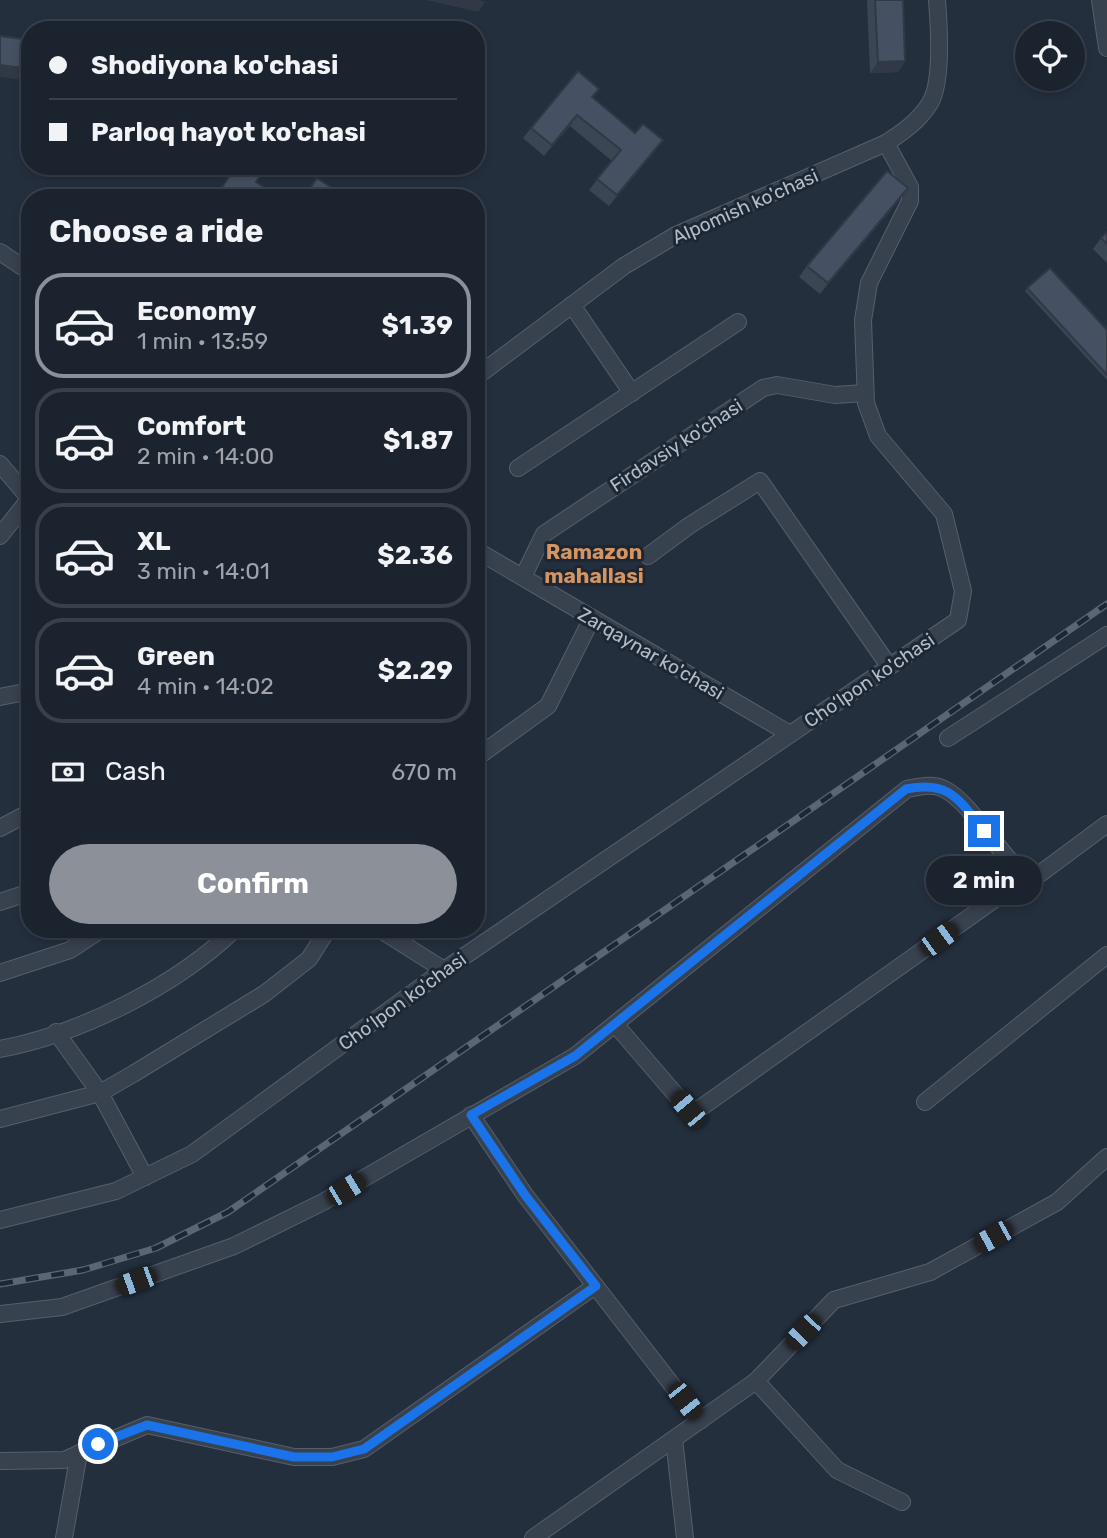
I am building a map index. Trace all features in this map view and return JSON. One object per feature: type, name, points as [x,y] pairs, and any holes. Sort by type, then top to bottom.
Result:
[{"type":"street","name":"Alpomish ko'chasi","points":[[485,370],[624,266],[676,235],[886,143],[914,124],[932,102],[937,86],[937,0]]},
{"type":"street","points":[[1102,1],[1107,48]]},
{"type":"street","points":[[865,393],[863,320],[869,283],[910,201],[910,187],[886,143]]},
{"type":"street","points":[[2,259],[21,268]]},
{"type":"street","points":[[572,305],[632,393]]},
{"type":"street","points":[[518,468],[738,322]]},
{"type":"street","name":"Firdavsiy ko'chasi","points":[[523,577],[544,534],[763,388],[777,385],[835,395],[865,393]]},
{"type":"street","name":"Cho‘lpon ko'chasi","points":[[0,1220],[116,1191],[192,1154],[444,970],[958,620],[963,591],[944,514],[878,436],[865,393]]},
{"type":"street","points":[[0,464],[21,489]]},
{"type":"street","points":[[648,556],[690,524],[760,481],[889,667]]},
{"type":"street","points":[[0,536],[21,508]]},
{"type":"street","name":"Zarqaynar ko'chasi","points":[[485,558],[523,577],[790,734]]},
{"type":"street","points":[[485,752],[548,706],[592,618]]},
{"type":"street","points":[[948,738],[1107,635]]},
{"type":"street","points":[[0,697],[21,693]]},
{"type":"street","points":[[0,1314],[62,1307],[234,1246],[323,1202],[575,1056],[906,789],[925,785],[943,788],[957,798],[1011,864],[1026,877]]},
{"type":"street","points":[[0,828],[21,817]]},
{"type":"street","points":[[615,1024],[688,1109],[699,1109],[1026,877],[1041,873],[1107,824]]},
{"type":"street","points":[[0,902],[21,895]]},
{"type":"street","points":[[0,973],[70,950],[88,938]]},
{"type":"street","points":[[0,1049],[106,1014],[147,993],[215,948],[226,938]]},
{"type":"street","points":[[0,1119],[100,1093],[264,994],[309,959],[322,938]]},
{"type":"street","points":[[393,938],[444,970]]},
{"type":"street","points":[[925,1102],[1107,955]]},
{"type":"street","points":[[56,1032],[100,1093],[145,1177]]},
{"type":"street","points":[[471,1115],[525,1195],[700,1421]]},
{"type":"street","points":[[533,1538],[756,1381],[834,1300],[930,1272],[1057,1202],[1107,1157]]},
{"type":"street","points":[[0,1461],[64,1460],[147,1425],[294,1457],[332,1457],[364,1449],[596,1286]]},
{"type":"street","points":[[756,1381],[837,1470],[902,1502]]},
{"type":"street","points":[[674,1439],[685,1538]]},
{"type":"street","points":[[64,1538],[79,1453]]},
{"type":"building","points":[[875,0],[903,0],[905,61],[878,62]]},
{"type":"building","points":[[0,36],[21,39],[21,68],[0,65]]},
{"type":"building","points":[[578,71],[599,89],[592,97],[635,133],[643,124],[663,140],[617,195],[597,179],[621,150],[577,115],[552,145],[531,128]]},
{"type":"building","points":[[887,171],[908,188],[828,283],[807,266]]},
{"type":"building","points":[[230,175],[261,175],[256,182],[266,189],[221,189]]},
{"type":"building","points":[[317,178],[334,189],[310,189]]},
{"type":"building","points":[[1107,232],[1107,244],[1101,238]]},
{"type":"building","points":[[1050,268],[1107,330],[1107,375],[1027,288]]},
{"type":"railway","points":[[0,1284],[83,1270],[156,1248],[228,1212],[1107,604]]},
{"type":"district","name":"Ramazon mahallasi","points":[[594,564]]},
{"type":"route","points":[[98,1444],[135,1427],[156,1425],[294,1457],[332,1457],[364,1449],[596,1286],[525,1195],[471,1115],[575,1056],[906,789],[925,785],[943,788],[957,798],[984,831]]}]
